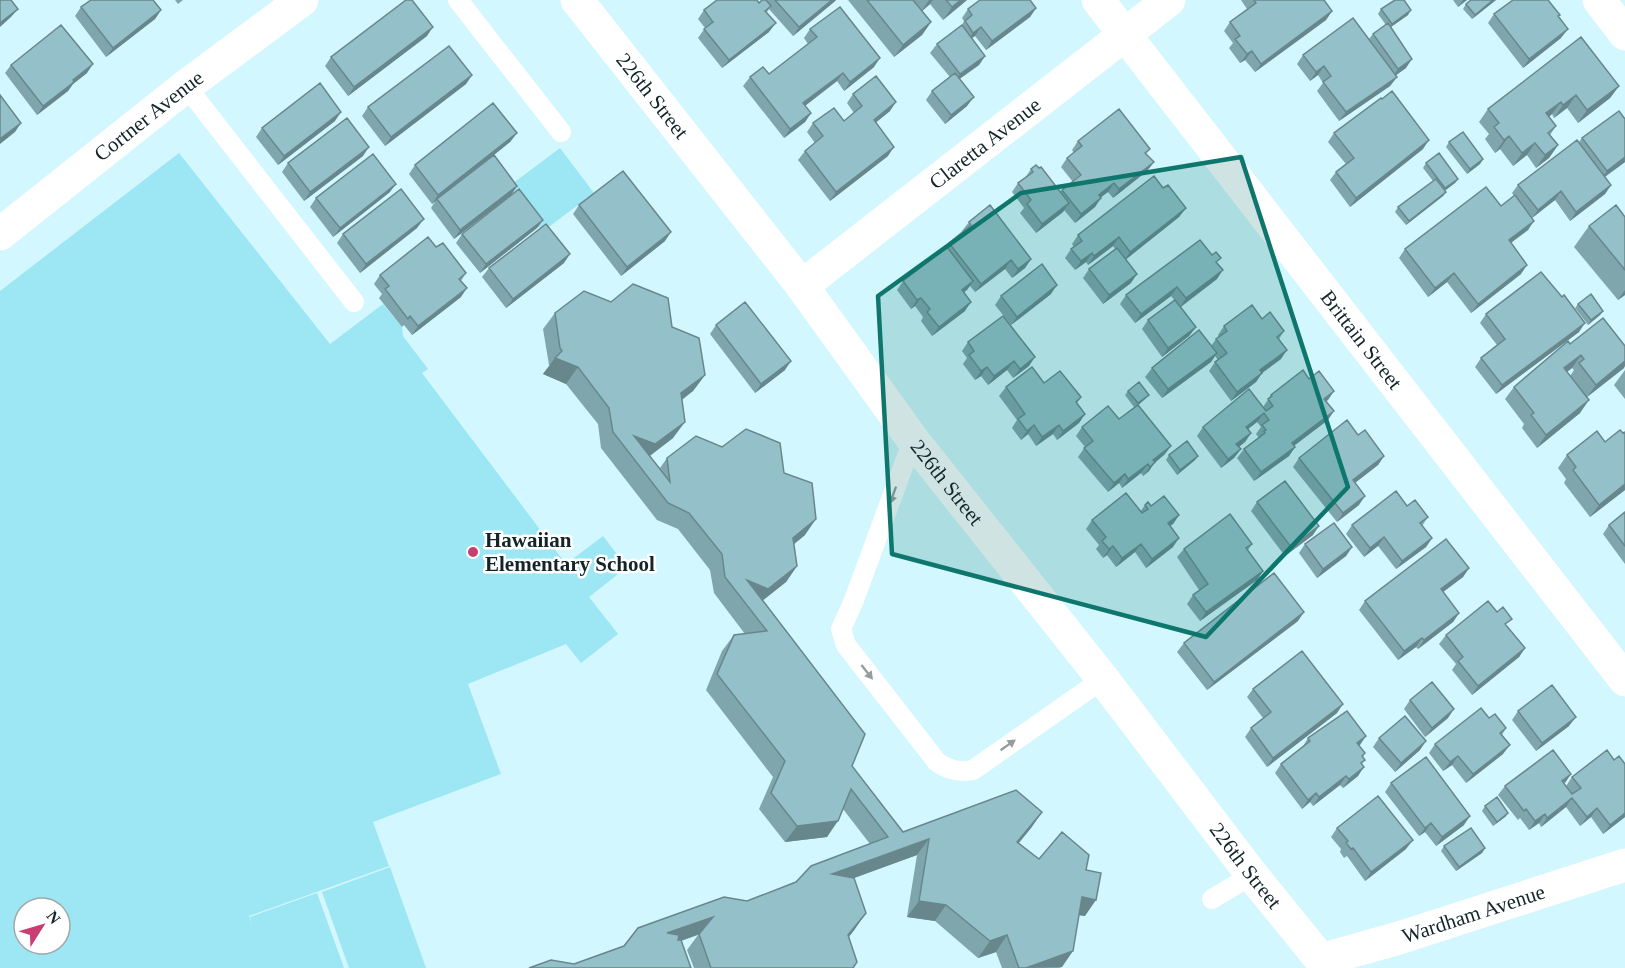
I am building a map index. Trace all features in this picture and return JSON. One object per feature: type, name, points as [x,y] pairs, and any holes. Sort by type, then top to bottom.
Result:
[{"type":"street","name":"Cortner Avenue","points":[[0,234],[186,86],[302,0]]},
{"type":"street","name":"226th Street","points":[[577,0],[802,286],[913,440],[1103,679],[1252,875],[1321,960]]},
{"type":"street","name":"Brittain Street","points":[[1098,0],[1625,680]]},
{"type":"street","name":"Claretta Avenue","points":[[802,286],[1169,0]]},
{"type":"street","points":[[1599,0],[1625,34]]},
{"type":"street","name":"Wardham Avenue","points":[[1321,960],[1399,938],[1625,865]]},
{"type":"lane","points":[[458,0],[561,132]]},
{"type":"lane","points":[[186,86],[354,302]]},
{"type":"lane","points":[[913,440],[854,600],[841,629],[846,645],[937,762],[951,770],[964,772],[973,770],[1103,679]]},
{"type":"lane","points":[[1212,899],[1252,875]]},
{"type":"highlighted area","points":[[1241,157],[1348,487],[1206,637],[892,554],[878,296],[1021,193]]},
{"type":"shaded area","points":[[560,148],[594,193],[542,232],[508,187]]},
{"type":"shaded area","points":[[179,153],[330,344],[383,304],[402,327],[403,336],[428,369],[422,373],[566,564],[603,536],[627,567],[589,597],[618,634],[581,663],[566,644],[468,684],[501,774],[373,822],[389,866],[249,916],[252,925],[250,917],[317,893],[344,968],[0,968],[0,291]]},
{"type":"shaded area","points":[[390,867],[426,968],[349,968],[322,892]]},
{"type":"building","points":[[0,0],[11,0],[18,9],[0,23]]},
{"type":"building","points":[[91,0],[153,0],[161,10],[113,48],[81,7]]},
{"type":"building","points":[[406,0],[412,0],[433,27],[354,87],[331,57]]},
{"type":"building","points":[[717,0],[757,0],[759,3],[766,0],[771,6],[765,11],[776,23],[729,60],[704,29],[713,22],[704,10]]},
{"type":"building","points":[[775,0],[832,0],[799,27]]},
{"type":"building","points":[[867,0],[913,0],[931,22],[903,45]]},
{"type":"building","points":[[946,0],[961,0],[952,7]]},
{"type":"building","points":[[980,0],[1030,0],[1036,8],[992,41],[981,27],[973,33],[965,21],[972,15],[968,9]]},
{"type":"building","points":[[1254,0],[1324,0],[1332,11],[1261,64],[1252,51],[1247,54],[1235,39],[1240,36],[1230,22],[1256,3]]},
{"type":"building","points":[[1395,0],[1404,0],[1411,10],[1392,24],[1381,9]]},
{"type":"building","points":[[1471,0],[1493,0],[1475,15],[1466,4]]},
{"type":"building","points":[[1513,0],[1548,0],[1568,29],[1529,59],[1494,14]]},
{"type":"building","points":[[840,7],[880,58],[850,82],[843,73],[803,103],[811,113],[790,129],[750,77],[763,67],[769,74],[817,37],[810,29]]},
{"type":"building","points":[[1353,18],[1397,77],[1346,112],[1323,82],[1331,76],[1324,66],[1316,72],[1303,55]]},
{"type":"building","points":[[1388,23],[1412,59],[1398,69],[1373,34]]},
{"type":"building","points":[[61,25],[93,64],[43,106],[11,65]]},
{"type":"building","points":[[962,25],[985,56],[960,74],[937,44]]},
{"type":"building","points":[[1581,37],[1619,86],[1587,110],[1576,95],[1563,105],[1561,102],[1546,113],[1556,126],[1548,133],[1558,145],[1545,155],[1535,143],[1522,153],[1509,136],[1504,140],[1494,127],[1499,123],[1488,109]]},
{"type":"building","points":[[449,46],[472,75],[391,137],[368,107]]},
{"type":"building","points":[[955,73],[974,97],[951,115],[932,91]]},
{"type":"building","points":[[876,76],[896,102],[874,120],[894,147],[836,192],[805,151],[823,136],[813,123],[834,108],[844,121],[862,106],[853,94]]},
{"type":"building","points":[[320,83],[341,112],[284,156],[262,128]]},
{"type":"building","points":[[1392,91],[1429,140],[1356,198],[1336,172],[1354,158],[1334,133]]},
{"type":"building","points":[[0,95],[21,123],[0,139]]},
{"type":"building","points":[[493,103],[517,133],[438,195],[415,165]]},
{"type":"building","points":[[1119,109],[1150,149],[1145,153],[1154,162],[1119,189],[1114,183],[1099,195],[1101,198],[1081,214],[1062,190],[1081,175],[1067,158],[1082,146],[1078,141]]},
{"type":"building","points":[[1619,111],[1625,119],[1625,157],[1607,171],[1582,138]]},
{"type":"building","points":[[347,118],[369,147],[310,192],[288,163]]},
{"type":"building","points":[[1463,132],[1483,159],[1470,169],[1449,142]]},
{"type":"building","points":[[1577,140],[1611,185],[1576,212],[1561,191],[1538,210],[1518,185]]},
{"type":"building","points":[[1439,153],[1458,179],[1445,188],[1426,163]]},
{"type":"building","points":[[373,154],[396,184],[340,228],[316,198]]},
{"type":"building","points":[[494,155],[517,186],[460,230],[437,199]]},
{"type":"building","points":[[1036,165],[1041,167],[1069,203],[1042,224],[1027,204],[1031,200],[1018,183],[1033,172],[1031,169]]},
{"type":"building","points":[[623,171],[671,232],[627,267],[579,205]]},
{"type":"building","points":[[1154,176],[1163,188],[1168,185],[1186,208],[1130,252],[1119,237],[1094,256],[1092,253],[1081,261],[1071,249],[1082,241],[1078,235]]},
{"type":"building","points":[[1436,179],[1446,192],[1409,221],[1398,207]]},
{"type":"building","points":[[1486,187],[1501,206],[1515,195],[1534,221],[1509,240],[1527,265],[1478,304],[1454,273],[1435,288],[1405,249]]},
{"type":"building","points":[[401,189],[424,219],[366,264],[343,234]]},
{"type":"building","points":[[519,189],[543,220],[486,264],[462,234]]},
{"type":"building","points":[[990,205],[1031,259],[1018,269],[1011,260],[981,284],[949,243],[971,225],[969,222]]},
{"type":"building","points":[[1616,205],[1625,217],[1625,270],[1589,226]]},
{"type":"building","points":[[546,224],[570,254],[513,299],[489,268]]},
{"type":"building","points":[[428,237],[436,247],[443,243],[466,273],[459,279],[467,288],[418,326],[410,316],[408,319],[385,289],[389,286],[380,275]]},
{"type":"building","points":[[1200,240],[1212,255],[1216,252],[1221,258],[1216,262],[1223,270],[1186,298],[1177,287],[1141,314],[1126,295]]},
{"type":"building","points":[[947,247],[973,281],[962,290],[971,302],[939,327],[927,312],[930,309],[921,298],[917,300],[903,281]]},
{"type":"building","points":[[1117,248],[1137,274],[1109,295],[1089,269]]},
{"type":"building","points":[[1042,264],[1057,285],[1017,317],[1001,296]]},
{"type":"building","points":[[1541,272],[1562,297],[1564,295],[1585,323],[1502,385],[1481,358],[1505,339],[1486,314]]},
{"type":"building","points":[[633,284],[668,298],[672,327],[699,338],[705,375],[681,393],[685,422],[655,444],[634,436],[670,482],[667,458],[696,436],[722,447],[746,429],[780,443],[784,473],[812,483],[816,519],[793,538],[797,566],[768,589],[747,580],[865,734],[852,766],[903,832],[1016,790],[1042,812],[1017,842],[1039,859],[1062,832],[1089,855],[1086,870],[1101,873],[1096,900],[1082,897],[1073,951],[1026,968],[1019,968],[1007,935],[990,941],[946,905],[919,901],[929,839],[832,874],[854,878],[866,913],[848,935],[857,962],[853,968],[711,968],[699,934],[713,917],[667,933],[679,935],[678,940],[681,940],[691,968],[529,968],[551,960],[574,964],[624,946],[638,928],[724,897],[747,901],[796,882],[811,866],[888,837],[851,789],[838,821],[797,826],[771,793],[785,761],[717,674],[734,635],[767,631],[725,577],[722,554],[689,513],[668,503],[613,432],[609,408],[578,367],[555,358],[562,351],[555,313],[584,291],[611,302]]},
{"type":"building","points":[[1591,294],[1603,311],[1591,320],[1578,304]]},
{"type":"building","points":[[1175,300],[1196,327],[1168,348],[1148,320]]},
{"type":"building","points":[[745,302],[791,361],[761,384],[716,325]]},
{"type":"building","points":[[1252,305],[1262,319],[1270,312],[1284,331],[1277,337],[1287,350],[1260,370],[1262,373],[1237,392],[1215,362],[1227,353],[1216,339],[1227,331],[1224,326]]},
{"type":"building","points":[[1003,316],[1035,357],[1020,369],[1014,361],[994,376],[987,367],[981,371],[969,355],[974,351],[968,342]]},
{"type":"building","points":[[1603,318],[1625,346],[1625,361],[1596,385],[1579,363],[1584,359],[1581,355],[1564,368],[1589,400],[1546,435],[1531,415],[1534,413],[1514,387],[1568,341],[1570,344]]},
{"type":"building","points":[[1199,330],[1217,353],[1168,389],[1152,368]]},
{"type":"building","points":[[1032,367],[1044,383],[1060,371],[1081,397],[1076,402],[1085,414],[1063,431],[1059,425],[1042,437],[1034,425],[1027,431],[1018,419],[1025,414],[1006,387]]},
{"type":"building","points":[[1303,370],[1309,379],[1319,371],[1334,391],[1324,399],[1334,411],[1292,443],[1295,447],[1261,472],[1244,449],[1265,433],[1266,430],[1262,425],[1269,420],[1264,413],[1246,427],[1251,433],[1236,444],[1241,449],[1228,459],[1203,427],[1249,389],[1266,411],[1273,406],[1268,399],[1271,395]]},
{"type":"building","points":[[1139,382],[1149,395],[1138,403],[1128,391]]},
{"type":"building","points":[[1138,405],[1171,446],[1153,460],[1155,462],[1150,467],[1148,464],[1128,479],[1125,474],[1114,483],[1084,448],[1093,441],[1082,427],[1108,406],[1119,419]]},
{"type":"building","points":[[1347,420],[1358,435],[1365,430],[1384,456],[1353,480],[1365,496],[1343,513],[1299,458]]},
{"type":"building","points":[[1620,430],[1625,432],[1625,484],[1599,505],[1573,470],[1576,467],[1567,455],[1597,431],[1605,442]]},
{"type":"building","points":[[1187,441],[1198,456],[1180,470],[1169,455]]},
{"type":"building","points":[[1285,481],[1319,526],[1291,547],[1257,502]]},
{"type":"building","points":[[1396,491],[1407,506],[1415,500],[1428,517],[1420,523],[1432,538],[1402,561],[1384,537],[1370,548],[1352,525]]},
{"type":"building","points":[[1126,493],[1142,513],[1148,509],[1145,505],[1148,502],[1151,506],[1164,496],[1179,515],[1168,523],[1179,538],[1152,559],[1141,544],[1122,558],[1113,546],[1109,549],[1102,541],[1106,537],[1092,520]]},
{"type":"building","points":[[1625,512],[1625,546],[1609,525]]},
{"type":"building","points":[[1230,514],[1252,544],[1246,548],[1263,571],[1206,612],[1193,595],[1208,584],[1184,549]]},
{"type":"building","points":[[1334,523],[1352,547],[1323,569],[1305,544]]},
{"type":"building","points":[[1446,539],[1469,568],[1441,589],[1459,613],[1424,640],[1422,638],[1404,651],[1365,601]]},
{"type":"building","points":[[1274,573],[1304,612],[1214,682],[1184,643]]},
{"type":"building","points":[[1488,601],[1497,612],[1503,607],[1512,619],[1505,624],[1525,648],[1478,686],[1458,661],[1463,657],[1446,635]]},
{"type":"building","points":[[1302,651],[1343,704],[1273,758],[1251,728],[1271,712],[1253,689]]},
{"type":"building","points":[[1432,682],[1454,709],[1432,728],[1410,700]]},
{"type":"building","points":[[1552,685],[1576,717],[1542,743],[1518,711]]},
{"type":"building","points":[[1481,708],[1489,718],[1495,714],[1506,728],[1500,733],[1510,745],[1473,774],[1458,756],[1450,762],[1435,744]]},
{"type":"building","points":[[1347,711],[1366,736],[1357,743],[1365,753],[1362,756],[1365,760],[1361,763],[1364,767],[1349,779],[1346,776],[1319,797],[1316,793],[1308,800],[1281,764],[1310,741],[1308,738]]},
{"type":"building","points":[[1405,716],[1426,741],[1401,763],[1379,738]]},
{"type":"building","points":[[1553,750],[1571,774],[1562,781],[1572,794],[1581,788],[1572,777],[1607,750],[1614,760],[1619,756],[1625,764],[1625,813],[1610,825],[1597,808],[1587,817],[1572,798],[1547,818],[1545,814],[1535,821],[1526,809],[1524,811],[1505,786]]},
{"type":"building","points":[[1426,757],[1470,816],[1442,837],[1431,823],[1425,828],[1391,783]]},
{"type":"building","points":[[1378,796],[1413,840],[1371,872],[1353,848],[1351,849],[1346,843],[1348,841],[1337,828]]},
{"type":"building","points":[[1497,797],[1508,813],[1497,822],[1485,806]]},
{"type":"building","points":[[1471,828],[1485,848],[1459,867],[1444,846]]},
{"type":"place","name":"Hawaiian Elementary School","points":[[473,552]]}]
